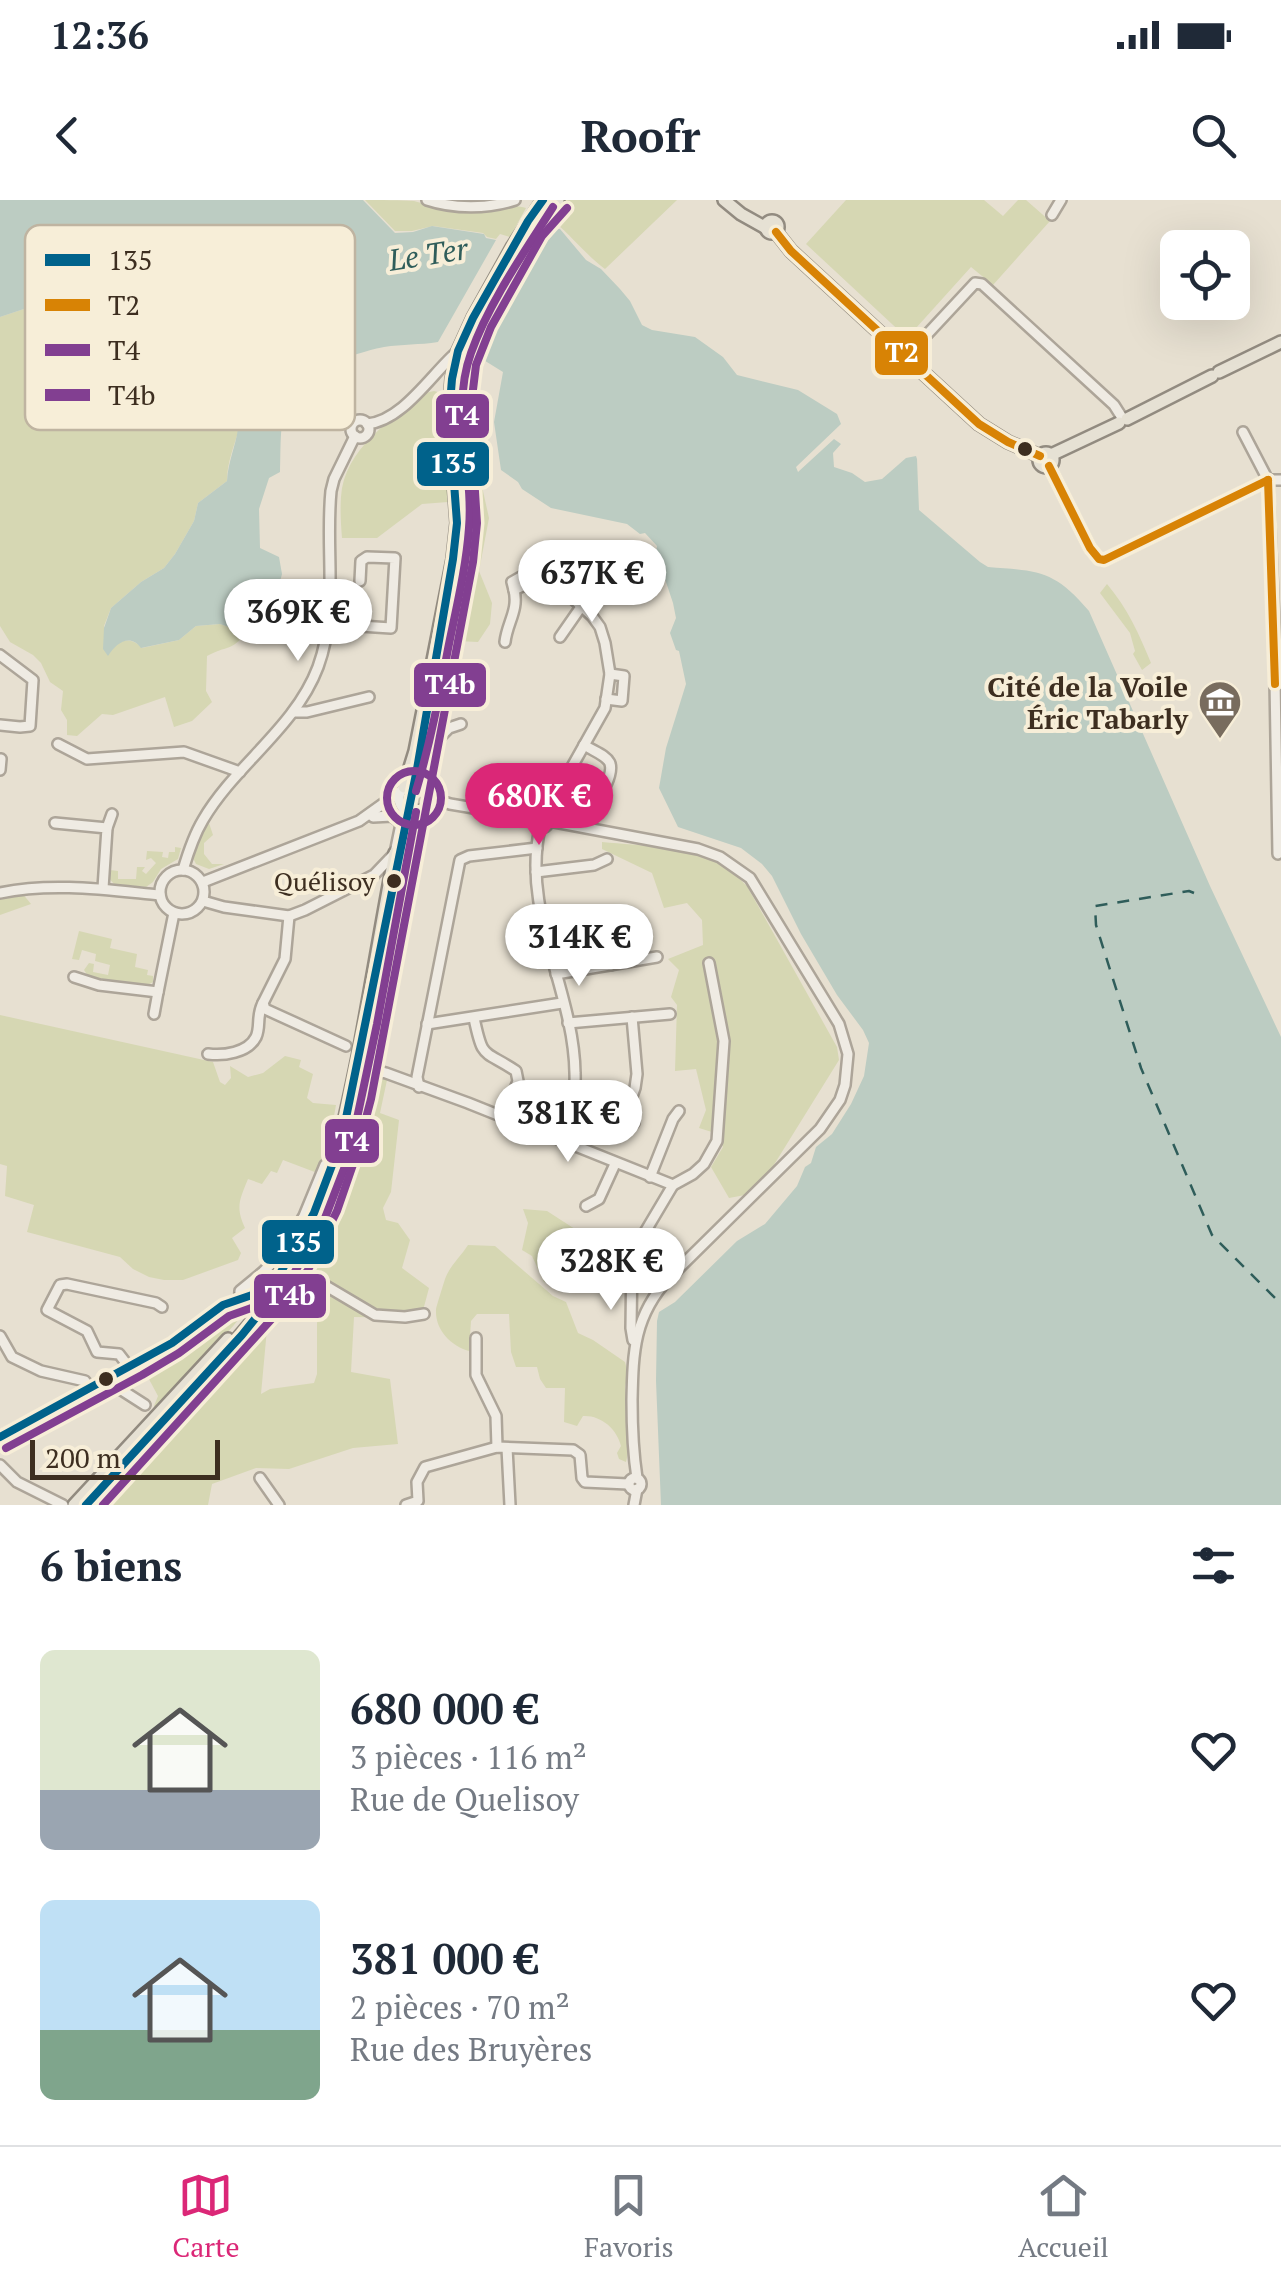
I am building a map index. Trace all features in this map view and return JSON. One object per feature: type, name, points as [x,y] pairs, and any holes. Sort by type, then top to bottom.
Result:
[{"type":"main road","points":[[420,770],[465,523],[457,414],[463,352],[543,200]]},
{"type":"main road","points":[[517,247],[558,200]]},
{"type":"main road","points":[[724,200],[741,214],[770,228]]},
{"type":"main road","points":[[734,200],[770,228],[979,424],[1046,459],[1281,342]]},
{"type":"main road","points":[[431,746],[441,645]]},
{"type":"main road","points":[[402,789],[441,645]]},
{"type":"main road","points":[[74,1505],[233,1334],[277,1278],[314,1213],[337,1152],[426,799]]},
{"type":"main road","points":[[374,993],[405,816]]},
{"type":"main road","points":[[86,1505],[270,1302],[324,1212],[351,1132],[362,1079],[395,853]]},
{"type":"main road","points":[[240,1299],[252,1296],[277,1278]]},
{"type":"street","points":[[426,200],[513,201]]},
{"type":"street","points":[[1052,215],[1061,200]]},
{"type":"street","points":[[902,352],[920,342],[974,283],[982,284],[1114,405],[1122,419]]},
{"type":"street","points":[[355,423],[386,419],[463,352]]},
{"type":"street","points":[[183,870],[204,819],[293,712],[318,668],[331,600],[331,491],[354,436],[351,430]]},
{"type":"street","points":[[1244,432],[1268,480],[1277,603],[1278,854]]},
{"type":"street","points":[[1046,459],[1090,548],[1104,560],[1268,480],[1281,480]]},
{"type":"street","points":[[329,624],[392,628],[395,558],[367,557],[361,561],[360,581]]},
{"type":"street","points":[[505,642],[507,627],[514,619],[514,590],[547,575],[592,616],[603,633],[610,674],[605,708],[548,817],[547,826],[534,825],[533,818],[538,812],[548,817],[698,849],[738,868],[750,878],[771,910],[838,1024],[848,1054],[846,1085],[834,1111],[658,1290],[642,1319],[635,1343],[634,1505]]},
{"type":"street","points":[[560,636],[592,591],[602,586]]},
{"type":"street","points":[[0,656],[33,680],[33,694],[30,726],[0,725]]},
{"type":"street","points":[[606,698],[622,701],[624,676],[610,674]]},
{"type":"street","points":[[293,712],[369,697]]},
{"type":"street","points":[[373,817],[405,816],[426,799],[431,746],[449,728],[462,724]]},
{"type":"street","points":[[58,744],[87,759],[184,752],[240,772]]},
{"type":"street","points":[[584,744],[612,765],[606,785]]},
{"type":"street","points":[[0,770],[1,759]]},
{"type":"street","points":[[359,821],[402,789],[416,784],[426,799],[533,818]]},
{"type":"street","points":[[203,901],[289,916],[374,875],[395,853],[405,816],[399,801],[402,789]]},
{"type":"street","points":[[202,882],[388,809],[405,816]]},
{"type":"street","points":[[103,888],[112,814]]},
{"type":"street","points":[[55,823],[108,828]]},
{"type":"street","points":[[540,828],[538,900],[568,1024],[576,1075],[564,1142]]},
{"type":"street","points":[[414,1085],[460,860],[537,848]]},
{"type":"street","points":[[536,872],[594,865],[607,859]]},
{"type":"street","points":[[183,870],[202,882],[203,901],[189,914],[174,913],[160,895],[160,887],[169,874],[183,870]]},
{"type":"street","points":[[0,892],[22,888],[103,888],[160,895]]},
{"type":"street","points":[[154,1014],[174,913]]},
{"type":"street","points":[[208,1054],[236,1052],[258,1034],[257,1014],[285,959],[289,916]]},
{"type":"street","points":[[570,939],[640,927]]},
{"type":"street","points":[[606,934],[611,965]]},
{"type":"street","points":[[556,974],[657,957]]},
{"type":"street","points":[[635,1343],[631,1328],[632,1254],[673,1185],[704,1164],[717,1141],[724,1041],[709,963]]},
{"type":"street","points":[[74,977],[98,986],[158,992]]},
{"type":"street","points":[[263,1003],[266,1009],[346,1046]]},
{"type":"street","points":[[427,1024],[562,1003]]},
{"type":"street","points":[[568,1024],[670,1014]]},
{"type":"street","points":[[629,1121],[637,1074],[632,1017]]},
{"type":"street","points":[[474,1018],[483,1052],[518,1075],[504,1118]]},
{"type":"street","points":[[362,1079],[366,1073],[379,1071],[673,1185]]},
{"type":"street","points":[[650,1177],[679,1111]]},
{"type":"street","points":[[586,1206],[600,1199],[614,1164]]},
{"type":"street","points":[[0,1438],[172,1343],[204,1321],[239,1309],[240,1291],[278,1257],[304,1216],[326,1165]]},
{"type":"street","points":[[291,1270],[374,1315],[424,1314]]},
{"type":"street","points":[[631,1270],[658,1290]]},
{"type":"street","points":[[129,1367],[118,1354],[97,1352],[87,1331],[47,1310],[60,1285],[162,1306]]},
{"type":"street","points":[[0,1336],[12,1357],[40,1370],[85,1380],[89,1388]]},
{"type":"street","points":[[476,1338],[476,1375],[496,1416],[510,1505]]},
{"type":"street","points":[[106,1380],[145,1405]]},
{"type":"street","points":[[406,1505],[418,1503],[417,1482],[426,1467],[502,1447],[572,1450],[580,1455],[585,1482],[634,1484]]},
{"type":"street","points":[[0,1465],[17,1482],[63,1505]]},
{"type":"street","points":[[260,1478],[279,1505]]},
{"type":"green space","points":[[365,200],[414,201],[468,211],[526,208],[510,237],[500,234],[496,239],[483,233],[433,226],[395,231]]},
{"type":"green space","points":[[565,200],[677,200],[605,269],[548,216]]},
{"type":"green space","points":[[846,200],[984,200],[1003,216],[1018,200],[1026,200],[1050,221],[993,285],[971,267],[907,338],[806,244]]},
{"type":"green space","points":[[25,309],[25,430],[239,430],[227,481],[198,503],[194,521],[164,568],[111,608],[104,626],[113,646],[128,641],[142,648],[179,640],[196,626],[220,624],[246,633],[232,646],[207,656],[206,691],[212,702],[192,721],[174,727],[165,697],[113,715],[102,714],[77,736],[67,735],[67,720],[61,710],[63,691],[50,682],[33,655],[10,642],[0,626],[0,317]]},
{"type":"green space","points":[[425,393],[445,394],[448,502],[422,504],[377,538],[342,538],[341,497],[351,464],[384,425]]},
{"type":"green space","points":[[469,399],[476,414],[475,455],[489,518],[479,571],[492,603],[490,624],[478,642],[456,641],[470,564],[473,514]]},
{"type":"green space","points":[[1107,584],[1132,622],[1151,663],[1142,670],[1133,654],[1130,633],[1100,593]]},
{"type":"green space","points":[[208,820],[213,835],[204,843],[204,854],[212,864],[224,864],[209,869],[196,864],[192,856]]},
{"type":"green space","points":[[602,842],[679,850],[709,859],[732,872],[747,886],[837,1047],[839,1060],[767,1176],[745,1195],[729,1198],[711,1167],[723,1147],[715,1133],[699,1128],[706,1110],[696,1069],[675,1071],[677,1005],[671,997],[679,970],[668,959],[703,945],[702,920],[687,903],[664,908],[652,873],[602,849]]},
{"type":"green space","points":[[175,847],[181,848],[178,859],[161,869],[146,887],[114,884],[108,877],[108,865],[110,870],[118,871],[118,879],[136,879],[137,867],[145,867],[142,871],[146,874],[156,863],[151,858],[146,860],[147,851],[163,852],[162,857],[168,858]]},
{"type":"green space","points":[[22,893],[31,904],[0,915],[0,900]]},
{"type":"green space","points":[[79,931],[112,939],[110,948],[137,954],[135,967],[148,970],[153,982],[144,987],[88,976],[84,970],[89,963],[94,964],[93,972],[108,975],[110,965],[95,961],[96,954],[82,950],[79,960],[72,959]]},
{"type":"green space","points":[[0,1015],[213,1062],[220,1082],[225,1085],[231,1078],[230,1066],[248,1077],[263,1073],[285,1056],[301,1060],[299,1067],[313,1074],[307,1098],[313,1103],[336,1105],[320,1174],[283,1160],[277,1173],[271,1171],[262,1184],[248,1179],[240,1203],[245,1228],[232,1238],[241,1253],[238,1260],[183,1280],[149,1277],[120,1257],[27,1232],[34,1205],[5,1196],[7,1166],[0,1164]]},
{"type":"green space","points":[[378,1076],[387,1080],[380,1113],[399,1120],[391,1192],[383,1208],[386,1220],[398,1223],[410,1240],[402,1268],[429,1288],[421,1318],[354,1317],[351,1372],[390,1379],[398,1444],[353,1448],[289,1469],[256,1468],[212,1484],[208,1505],[93,1505],[266,1317],[261,1394],[270,1389],[314,1383],[317,1323],[324,1290],[309,1282],[300,1271],[347,1175],[364,1096]]},
{"type":"green space","points":[[523,1209],[547,1211],[578,1231],[574,1246],[548,1250],[546,1261],[560,1262],[561,1270],[554,1274],[573,1281],[575,1286],[544,1282],[532,1256],[522,1250],[528,1223]]},
{"type":"green space","points":[[468,1245],[495,1246],[553,1296],[566,1302],[578,1333],[625,1362],[632,1435],[626,1462],[619,1459],[619,1440],[607,1424],[590,1416],[583,1416],[577,1426],[564,1422],[565,1388],[546,1388],[537,1367],[516,1367],[509,1314],[477,1314],[471,1321],[469,1351],[445,1336],[436,1308],[447,1275]]},
{"type":"green space","points":[[252,1300],[158,1410],[154,1406],[158,1396],[143,1368],[213,1320],[238,1314],[243,1301]]},
{"type":"water","name":"Le Ter","points":[[0,200],[363,200],[395,233],[432,226],[484,234],[496,240],[438,342],[384,347],[355,355],[355,225],[25,225],[25,309],[0,317]]},
{"type":"water","points":[[550,229],[560,229],[586,260],[601,269],[630,301],[642,325],[695,337],[723,357],[737,375],[798,390],[837,414],[841,424],[796,467],[798,472],[834,439],[841,444],[833,453],[834,467],[865,482],[882,479],[906,458],[916,456],[919,510],[988,567],[1044,575],[1066,587],[1089,611],[1281,1037],[1281,1505],[661,1505],[656,1381],[659,1312],[675,1302],[737,1241],[765,1224],[797,1186],[816,1147],[832,1134],[851,1104],[864,1076],[869,1043],[801,934],[772,876],[741,848],[678,827],[659,788],[666,748],[686,684],[679,651],[670,633],[676,618],[657,546],[645,533],[640,534],[627,524],[551,508],[501,470],[494,422],[503,372],[482,359],[497,320]]},
{"type":"water","points":[[238,430],[282,430],[280,472],[269,478],[259,509],[260,548],[279,557],[282,574],[272,611],[246,633],[220,624],[196,626],[179,640],[141,648],[132,641],[123,642],[108,656],[103,649],[104,628],[111,608],[164,568],[194,521],[198,503],[227,481]]},
{"type":"ferry route","points":[[1194,893],[1095,906],[1096,925],[1141,1068],[1212,1235],[1281,1304]]},
{"type":"tunnel","points":[[411,821],[422,770]]},
{"type":"transit line","name":"135","points":[[0,1437],[172,1343],[223,1305],[252,1295],[277,1279],[314,1213],[346,1118],[417,769],[453,559],[457,523],[449,416],[458,351],[473,318],[543,200]]},
{"type":"transit line","name":"T4","points":[[416,791],[438,703],[468,543],[470,506],[462,419],[465,375],[487,316],[553,207]]},
{"type":"transit line","name":"T4b","points":[[103,1505],[278,1312],[308,1270],[337,1211],[371,1099],[473,562],[477,523],[470,414],[476,365],[491,327],[542,236],[567,208]]},
{"type":"transit line","name":"T2","points":[[776,232],[791,251],[979,424],[1040,456]]},
{"type":"transit line","name":"T2","points":[[1049,466],[1090,548],[1104,560],[1268,480]]},
{"type":"transit line","name":"T2","points":[[1268,480],[1275,684]]},
{"type":"transit line","name":"T4","points":[[414,771],[433,779],[441,798],[433,817],[414,825],[395,817],[387,798],[395,779],[414,771]]},
{"type":"transit line","name":"T4","points":[[6,1448],[142,1375],[229,1316],[257,1306],[287,1286],[325,1218],[349,1156],[416,812]]},
{"type":"transit line","name":"135","points":[[86,1505],[242,1335],[282,1285]]},
{"type":"place","name":"Cité de la Voile Éric Tabarly","points":[[1220,740]]},
{"type":"place","name":"Quélisoy","points":[[394,881]]}]
